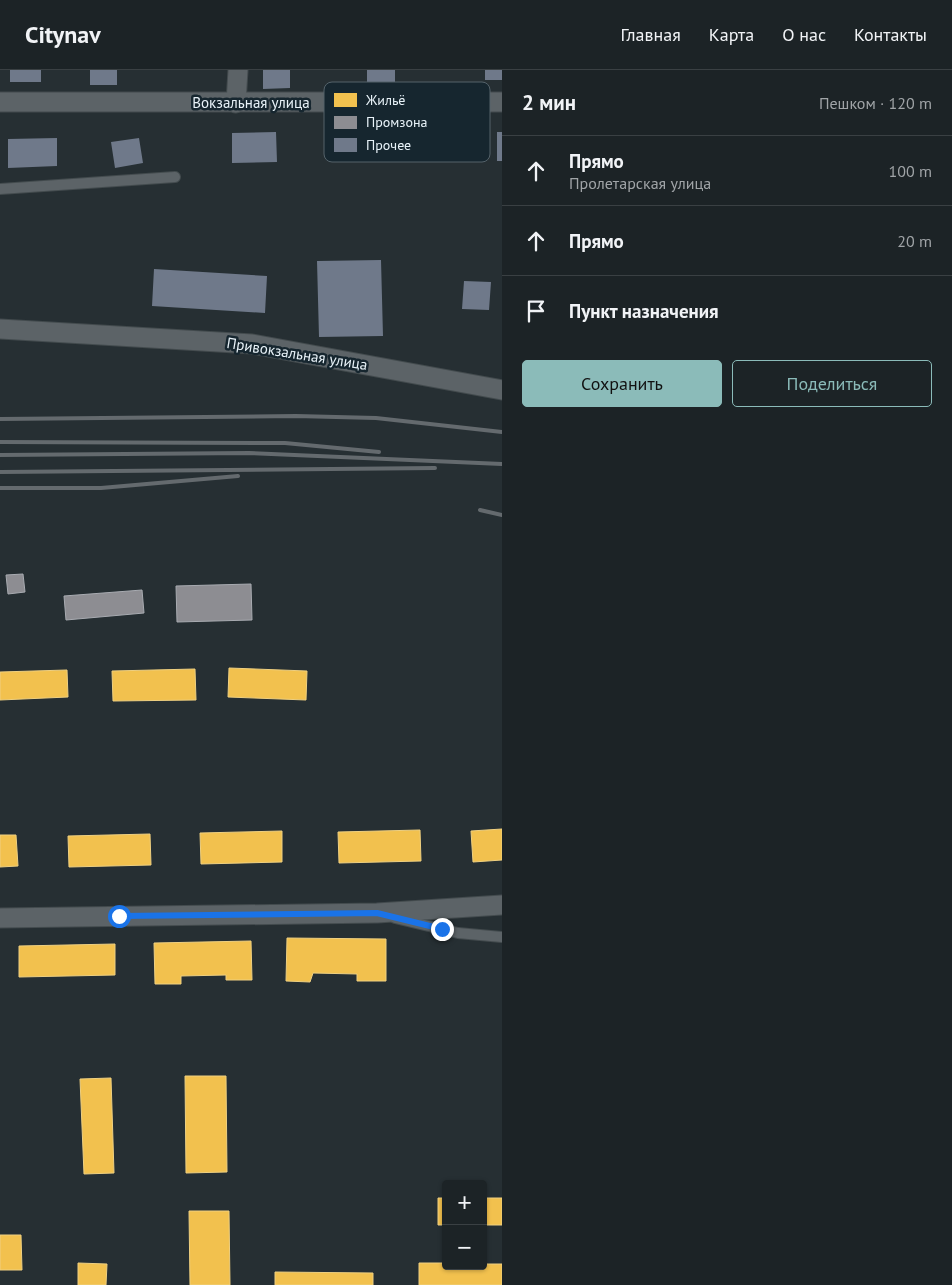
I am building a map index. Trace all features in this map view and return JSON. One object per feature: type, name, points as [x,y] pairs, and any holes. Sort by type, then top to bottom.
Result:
[{"type":"street","points":[[236,103],[238,70]]},
{"type":"street","name":"Вокзальная улица","points":[[0,102],[324,103]]},
{"type":"street","name":"Привокзальная улица","points":[[0,329],[252,344],[502,390]]},
{"type":"street","points":[[0,918],[377,913],[502,905]]},
{"type":"lane","points":[[0,189],[175,177]]},
{"type":"lane","points":[[377,913],[458,933],[502,937]]},
{"type":"building: Жильё","points":[[229,668],[307,671],[306,700],[228,697]]},
{"type":"building: Жильё","points":[[195,669],[196,700],[113,701],[112,671]]},
{"type":"building: Жильё","points":[[67,670],[68,697],[0,700],[0,672]]},
{"type":"building: Жильё","points":[[502,829],[502,860],[473,862],[471,831]]},
{"type":"building: Жильё","points":[[420,830],[421,861],[339,863],[338,832]]},
{"type":"building: Жильё","points":[[282,831],[282,862],[201,864],[200,833]]},
{"type":"building: Жильё","points":[[150,834],[151,865],[69,867],[68,836]]},
{"type":"building: Жильё","points":[[0,835],[16,835],[18,866],[0,867]]},
{"type":"building: Жильё","points":[[287,938],[386,939],[386,981],[357,981],[357,974],[313,973],[310,982],[286,981]]},
{"type":"building: Жильё","points":[[251,941],[252,980],[226,980],[226,975],[181,976],[181,984],[155,984],[154,943]]},
{"type":"building: Жильё","points":[[115,944],[115,975],[19,977],[19,946]]},
{"type":"building: Жильё","points":[[185,1076],[226,1076],[227,1172],[186,1173]]},
{"type":"building: Жильё","points":[[111,1078],[114,1173],[84,1174],[80,1079]]},
{"type":"building: Жильё","points":[[438,1198],[442,1198],[442,1225],[438,1225]]},
{"type":"building: Жильё","points":[[487,1198],[502,1198],[502,1225],[487,1225]]},
{"type":"building: Жильё","points":[[189,1211],[229,1211],[230,1285],[190,1285]]},
{"type":"building: Жильё","points":[[0,1235],[21,1235],[22,1270],[0,1270]]},
{"type":"building: Жильё","points":[[78,1263],[107,1264],[106,1285],[78,1285]]},
{"type":"building: Жильё","points":[[419,1263],[442,1263],[442,1270],[487,1270],[487,1264],[502,1264],[502,1285],[419,1285]]},
{"type":"building: Жильё","points":[[275,1272],[373,1273],[373,1285],[275,1285]]},
{"type":"building: Промзона","points":[[23,574],[25,592],[8,594],[6,575]]},
{"type":"building: Промзона","points":[[251,584],[252,620],[177,622],[176,586]]},
{"type":"building: Промзона","points":[[142,590],[144,613],[66,620],[64,596]]},
{"type":"building: Прочее","points":[[10,70],[41,70],[41,82],[10,82]]},
{"type":"building: Прочее","points":[[90,70],[117,70],[117,85],[90,85]]},
{"type":"building: Прочее","points":[[263,70],[290,70],[290,88],[263,89]]},
{"type":"building: Прочее","points":[[367,70],[395,70],[395,82],[367,82]]},
{"type":"building: Прочее","points":[[485,70],[502,70],[502,80],[485,80]]},
{"type":"building: Прочее","points":[[276,132],[277,162],[232,163],[232,133]]},
{"type":"building: Прочее","points":[[497,132],[502,132],[502,161],[497,161]]},
{"type":"building: Прочее","points":[[57,138],[57,166],[8,168],[8,139]]},
{"type":"building: Прочее","points":[[139,138],[143,163],[115,168],[111,142]]},
{"type":"building: Прочее","points":[[381,260],[383,336],[319,337],[317,261]]},
{"type":"building: Прочее","points":[[154,269],[267,276],[265,313],[152,306]]},
{"type":"building: Прочее","points":[[464,281],[491,282],[489,310],[462,309]]},
{"type":"railway","points":[[0,419],[296,416],[376,418],[502,432]]},
{"type":"railway","points":[[0,442],[285,443],[379,452]]},
{"type":"railway","points":[[0,455],[249,453],[502,464]]},
{"type":"railway","points":[[0,472],[435,468]]},
{"type":"railway","points":[[0,488],[101,488],[238,476]]},
{"type":"railway","points":[[480,510],[502,515]]},
{"type":"route","points":[[119,916],[377,913],[442,929]]}]
